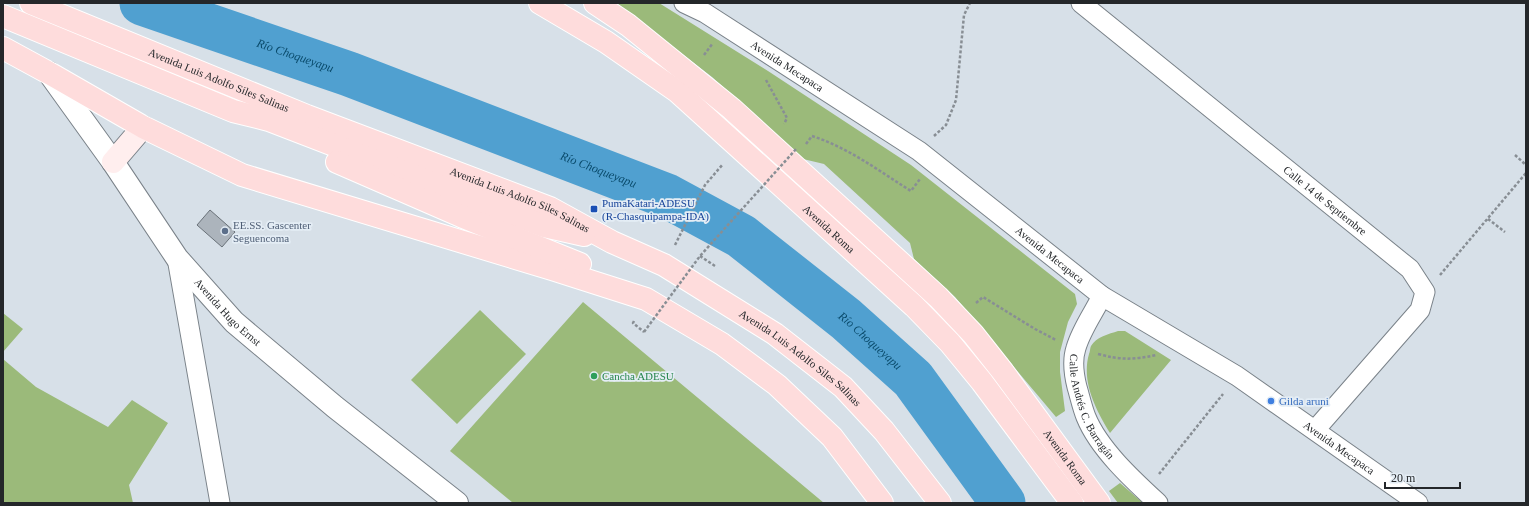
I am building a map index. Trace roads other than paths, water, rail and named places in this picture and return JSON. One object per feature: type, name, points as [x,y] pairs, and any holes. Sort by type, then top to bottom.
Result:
[{"type":"main road","name":"Avenida Luis Adolfo Siles Salinas","points":[[31,3],[307,116],[550,208],[612,242],[664,265],[775,334],[843,387],[884,431],[940,503]]},
{"type":"main road","name":"Avenida Roma","points":[[540,3],[606,42],[678,92],[914,306],[950,343],[982,382],[1072,503]]},
{"type":"main road","name":"Avenida Roma","points":[[595,3],[628,25],[732,109],[938,297],[973,334],[1003,372],[1099,503]]},
{"type":"main road","points":[[3,16],[233,111],[269,120],[544,226],[612,242]]},
{"type":"main road","points":[[3,48],[143,127],[242,175],[552,269],[646,300]]},
{"type":"main road","points":[[233,111],[262,129],[460,216],[596,271],[722,344],[777,385],[832,436],[882,503]]},
{"type":"main road","points":[[113,162],[143,127]]},
{"type":"street","name":"Avenida Mecapaca","points":[[684,3],[705,13],[919,151],[1102,296],[1237,376],[1418,503]]},
{"type":"street","name":"Calle 14 de Septiembre","points":[[1081,3],[1410,270],[1425,292],[1420,310],[1315,430]]},
{"type":"street","name":"Avenida Hugo Ernst","points":[[49,73],[113,162],[177,258],[234,322],[335,406],[457,503]]},
{"type":"street","points":[[177,258],[220,503]]},
{"type":"street","name":"Calle Andrés C. Barragán","points":[[1102,296],[1076,347],[1074,360],[1077,384],[1086,417],[1096,435],[1115,460],[1152,497]]},
{"type":"waterway","name":"Río Choqueyapu","points":[[142,3],[349,74],[667,196],[741,236],[846,319],[913,379],[1003,503]]},
{"type":"place","name":"PumaKatari-ADESU (R-Chasquipampa-IDA)","points":[[594,209]]},
{"type":"place","name":"EE.SS. Gascenter Seguencoma","points":[[225,231]]},
{"type":"place","name":"Cancha ADESU","points":[[594,376]]},
{"type":"place","name":"Gilda aruni","points":[[1271,401]]}]
